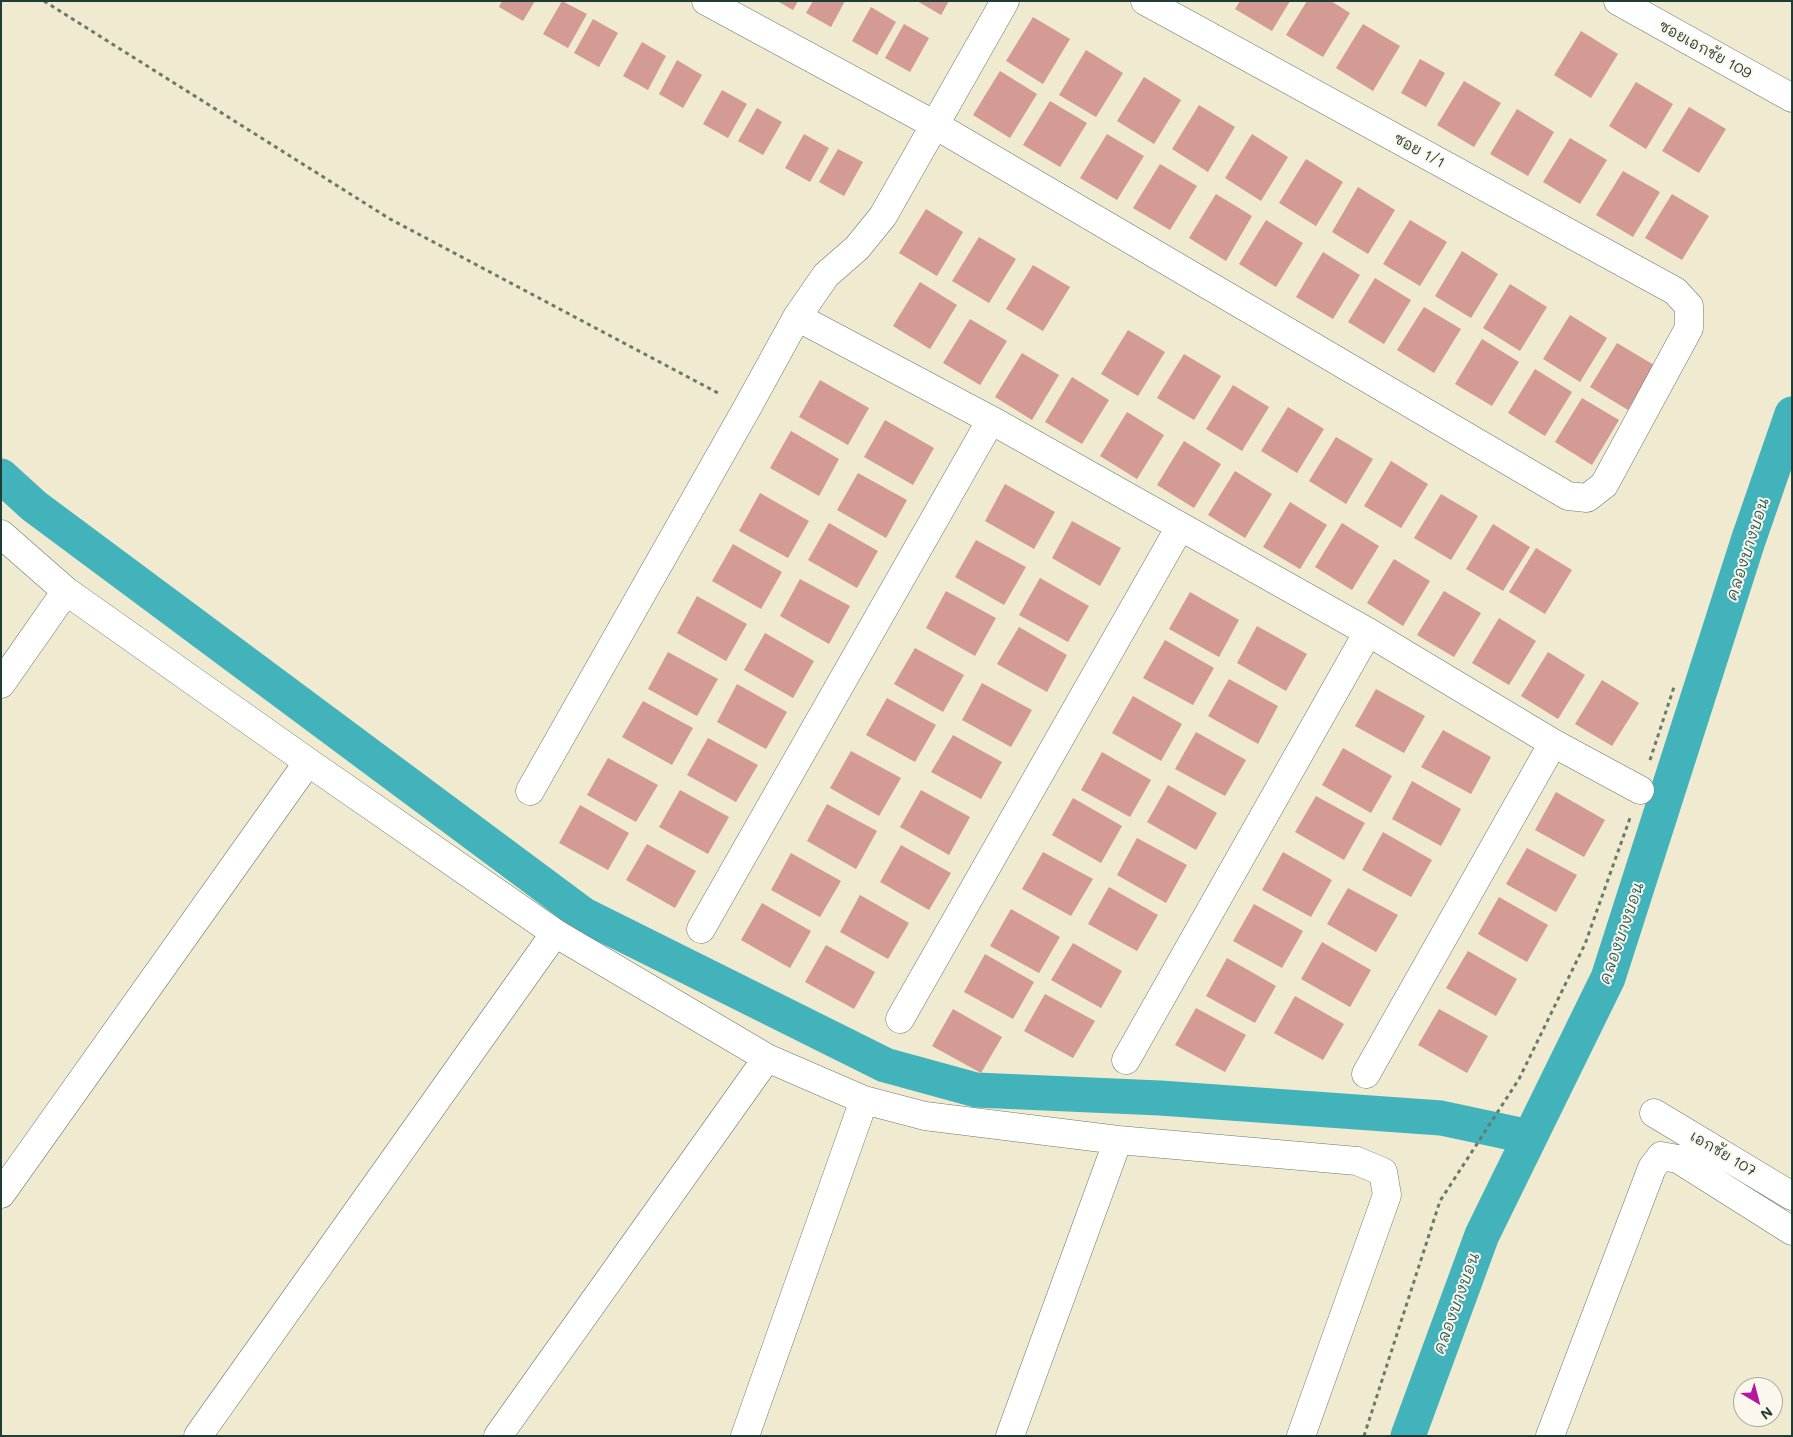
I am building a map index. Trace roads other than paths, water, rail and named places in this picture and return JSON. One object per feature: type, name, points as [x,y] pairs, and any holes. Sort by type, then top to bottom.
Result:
[{"type":"street","points":[[706,1],[936,125]]},
{"type":"street","points":[[530,791],[798,317],[826,276],[857,248],[883,216],[1005,1]]},
{"type":"street","name":"ซอย 1/1","points":[[936,125],[1568,496],[1587,498],[1604,486],[1689,328],[1689,306],[1675,291],[1145,1]]},
{"type":"street","name":"ซอยเอกชัย 109","points":[[1618,1],[1792,98]]},
{"type":"street","points":[[798,317],[991,420],[1368,632],[1552,743],[1640,790]]},
{"type":"street","points":[[701,930],[991,420]]},
{"type":"street","points":[[900,1019],[1180,527]]},
{"type":"street","points":[[1,534],[66,591],[555,933],[767,1058],[864,1100],[926,1116],[1118,1140],[1357,1161],[1383,1172],[1387,1195],[1302,1436]]},
{"type":"street","points":[[1,684],[66,591]]},
{"type":"street","points":[[1126,1060],[1368,632]]},
{"type":"street","points":[[1366,1074],[1552,743]]},
{"type":"street","points":[[1,1194],[308,762]]},
{"type":"street","points":[[198,1436],[555,933]]},
{"type":"street","points":[[498,1436],[767,1058]]},
{"type":"street","points":[[745,1436],[864,1100]]},
{"type":"street","name":"เอกชัย 107","points":[[1654,1113],[1792,1196]]},
{"type":"street","points":[[1010,1436],[1118,1140]]},
{"type":"street","points":[[1550,1436],[1652,1168],[1661,1156],[1678,1159],[1792,1231]]},
{"type":"waterway","name":"คลองบางบอน","points":[[1408,1436],[1482,1235],[1608,978],[1748,541],[1792,414]]},
{"type":"waterway","points":[[1,476],[34,506],[584,915],[885,1065],[976,1090],[1160,1098],[1441,1118],[1530,1137]]}]
